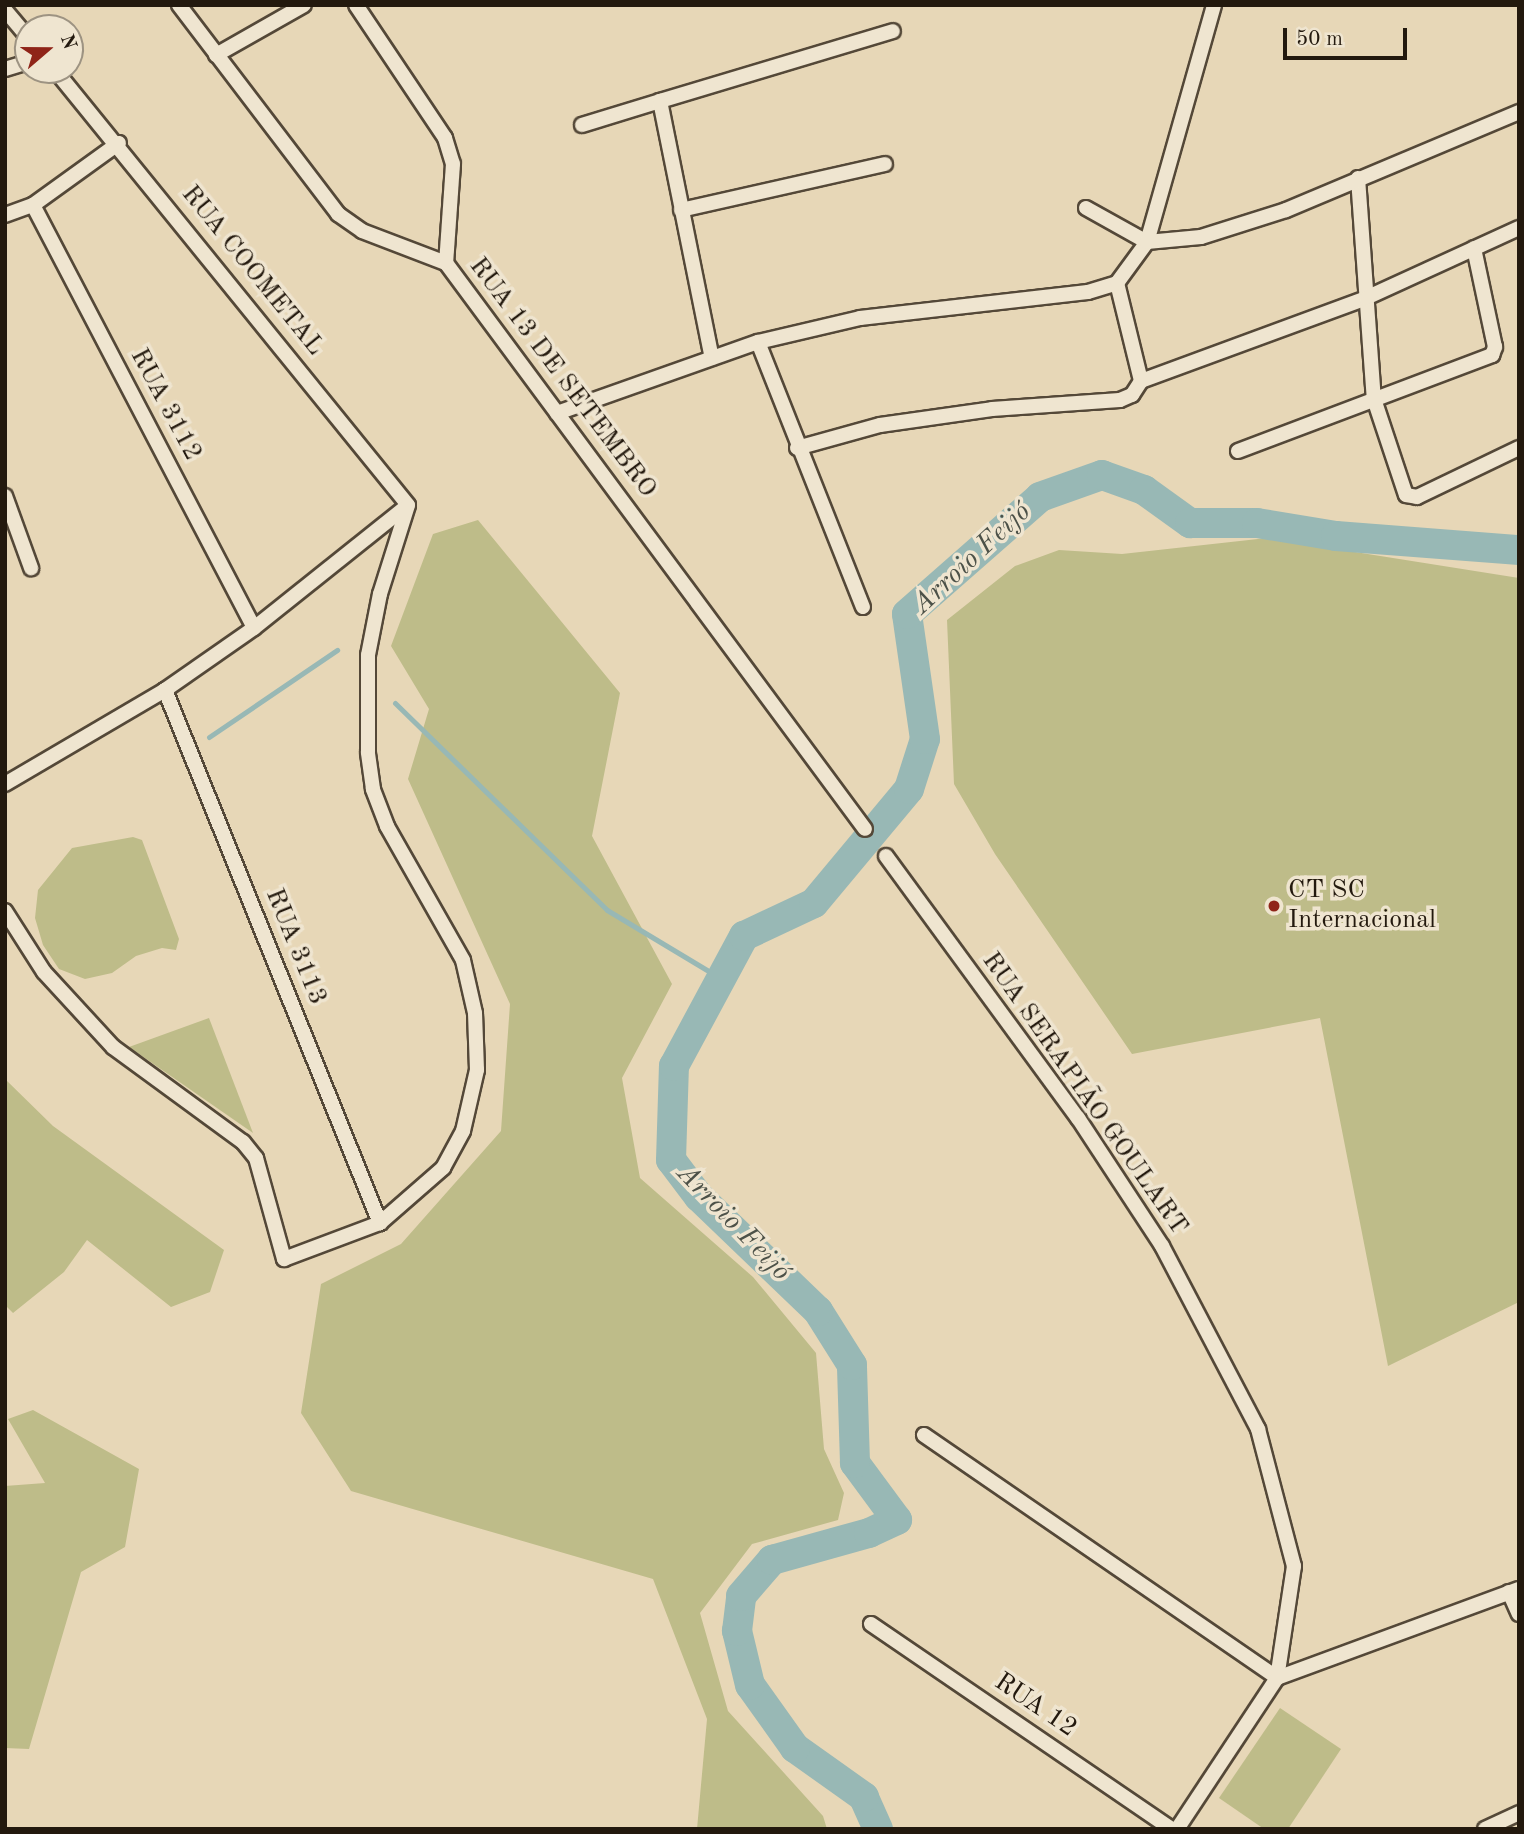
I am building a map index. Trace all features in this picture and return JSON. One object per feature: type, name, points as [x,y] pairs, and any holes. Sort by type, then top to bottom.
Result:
[{"type":"street","name":"RUA 13 DE SETEMBRO","points":[[178,5],[338,214],[362,231],[446,263],[865,829]]},
{"type":"street","points":[[216,55],[304,5]]},
{"type":"street","points":[[356,5],[444,138],[453,164],[446,263]]},
{"type":"street","points":[[557,413],[758,342],[860,318],[1088,292],[1117,283],[1147,242],[1214,5]]},
{"type":"street","points":[[582,125],[892,32]]},
{"type":"street","name":"RUA COOMETAL","points":[[67,84],[119,143],[408,506]]},
{"type":"street","points":[[660,102],[712,358]]},
{"type":"street","points":[[1086,208],[1147,242],[1201,237],[1286,210],[1519,112]]},
{"type":"street","points":[[5,215],[33,205],[119,143]]},
{"type":"street","points":[[681,210],[886,164]]},
{"type":"street","points":[[1358,178],[1374,399],[1406,495],[1410,498],[1519,448]]},
{"type":"street","name":"RUA 3112","points":[[33,205],[254,628]]},
{"type":"street","points":[[797,448],[880,425],[992,409],[1120,400],[1132,395],[1141,381],[1366,298],[1519,228]]},
{"type":"street","points":[[1238,451],[1496,351],[1474,248]]},
{"type":"street","points":[[1117,283],[1141,381]]},
{"type":"street","points":[[758,342],[797,448],[863,607]]},
{"type":"street","points":[[5,496],[32,568]]},
{"type":"street","points":[[5,785],[164,690],[254,628],[408,506]]},
{"type":"street","points":[[5,911],[44,972],[113,1047],[243,1142],[256,1158],[284,1259],[380,1223],[443,1168],[463,1131],[477,1070],[475,1013],[463,960],[387,826],[373,789],[368,752],[368,655],[380,594],[408,506]]},
{"type":"street","name":"RUA 3113","points":[[164,690],[380,1223]]},
{"type":"street","name":"RUA SERAPIÃO GOULART","points":[[886,856],[1078,1118],[1162,1246],[1258,1429],[1294,1566],[1277,1678],[1174,1829]]},
{"type":"street","points":[[924,1435],[1277,1678],[1514,1591],[1519,1614]]},
{"type":"street","name":"RUA 12","points":[[871,1625],[1174,1829]]},
{"type":"street","points":[[1485,1829],[1519,1813]]},
{"type":"shaded area","points":[[478,520],[620,693],[592,836],[672,984],[622,1078],[640,1178],[753,1277],[816,1353],[824,1449],[844,1493],[838,1520],[752,1544],[700,1613],[728,1711],[823,1816],[827,1829],[697,1829],[707,1719],[653,1579],[351,1491],[301,1413],[321,1284],[401,1244],[501,1131],[510,1004],[408,779],[429,709],[391,646],[433,534]]},
{"type":"shaded area","name":"CT SC Internacional","points":[[1267,538],[1519,578],[1519,1302],[1388,1366],[1320,1018],[1132,1054],[995,854],[954,784],[947,620],[1015,566],[1059,550],[1122,554]]},
{"type":"shaded area","points":[[133,837],[142,840],[179,939],[176,950],[162,948],[136,956],[112,973],[85,979],[59,969],[43,945],[35,918],[38,890],[72,848]]},
{"type":"shaded area","points":[[209,1018],[253,1133],[129,1047]]},
{"type":"shaded area","points":[[5,1079],[53,1126],[224,1250],[210,1292],[171,1307],[87,1240],[64,1272],[13,1313],[5,1305]]},
{"type":"shaded area","points":[[33,1410],[139,1469],[125,1547],[81,1572],[29,1749],[5,1748],[5,1486],[45,1483],[8,1419]]},
{"type":"shaded area","points":[[1280,1708],[1341,1749],[1288,1829],[1264,1829],[1219,1798]]},
{"type":"waterway","name":"Arroio Feijó","points":[[878,1829],[864,1797],[795,1748],[750,1685],[737,1631],[741,1596],[772,1560],[869,1533],[897,1520],[855,1463],[852,1365],[818,1311],[699,1197],[671,1160],[674,1066],[744,936],[814,903],[909,789],[925,739],[907,614],[1040,497],[1102,475],[1144,490],[1190,523],[1257,523],[1336,536],[1519,550]]},
{"type":"waterway","points":[[209,737],[337,650]]},
{"type":"waterway","points":[[395,703],[607,910],[720,978]]},
{"type":"place","name":"CT SC Internacional","points":[[1274,906]]}]
